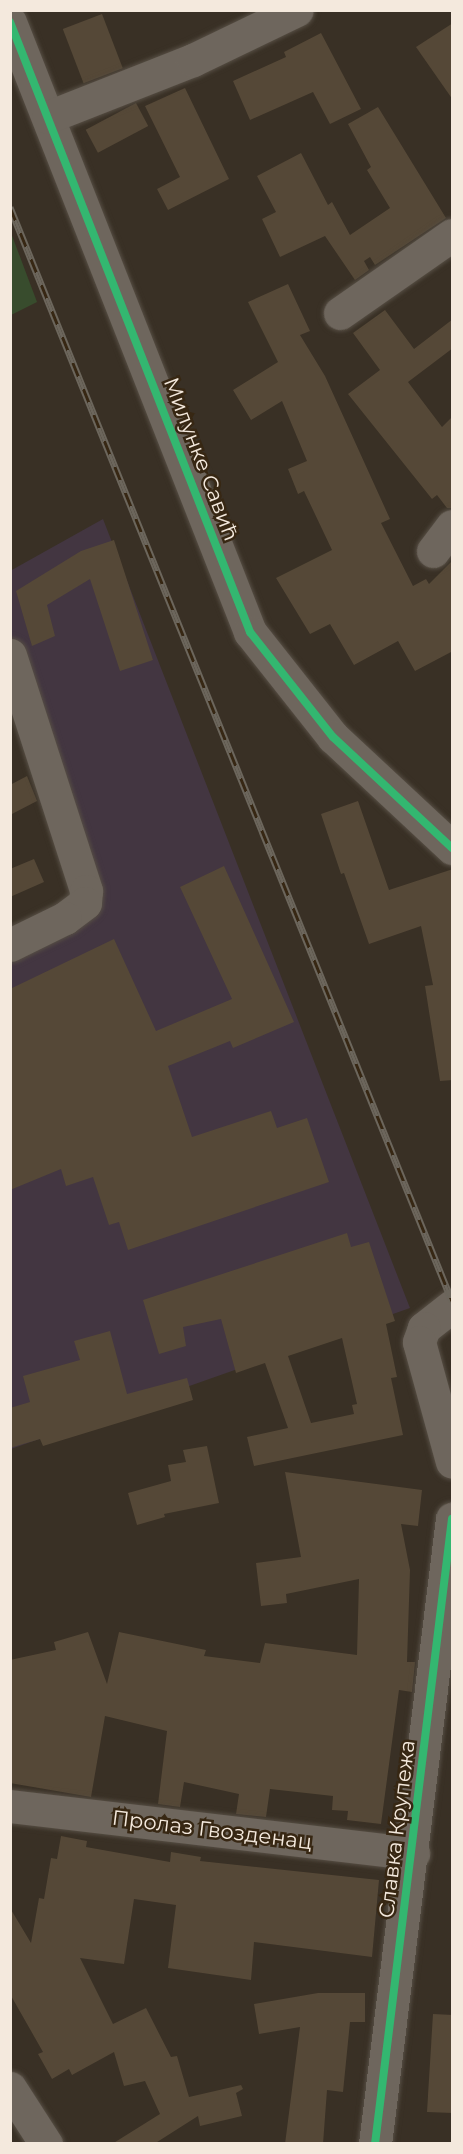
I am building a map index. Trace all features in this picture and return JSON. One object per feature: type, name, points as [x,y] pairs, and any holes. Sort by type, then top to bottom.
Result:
[{"type":"street","points":[[48,117],[193,60],[297,10]]},
{"type":"street","name":"Милунке Савић","points":[[10,22],[250,632],[333,737],[453,849]]},
{"type":"street","points":[[340,313],[453,235]]},
{"type":"street","points":[[10,655],[86,891],[85,903],[65,918],[10,945]]},
{"type":"street","points":[[453,1306],[424,1328],[419,1342],[453,1462]]},
{"type":"street","name":"Славка Крупежа","points":[[375,2144],[453,1519]]},
{"type":"street","name":"Пролаз Гвозденац","points":[[10,1806],[413,1853]]},
{"type":"street","points":[[10,2088],[46,2144]]},
{"type":"shaded area","points":[[103,519],[410,1308],[11,1449],[11,933],[86,890],[11,655],[10,571]]},
{"type":"green space","points":[[11,233],[37,302],[10,315]]},
{"type":"building","points":[[102,14],[123,68],[84,83],[63,29]]},
{"type":"building","points":[[453,23],[453,100],[416,47]]},
{"type":"building","points":[[321,33],[361,109],[330,124],[313,92],[250,120],[233,81],[286,57],[284,52]]},
{"type":"building","points":[[185,88],[229,179],[168,210],[157,189],[180,177],[145,106]]},
{"type":"building","points":[[136,103],[148,126],[98,153],[86,130]]},
{"type":"building","points":[[378,107],[446,218],[375,265],[370,257],[364,261],[369,270],[355,280],[325,236],[280,257],[262,219],[276,212],[257,176],[301,153],[328,205],[332,202],[350,235],[390,208],[367,170],[371,167],[348,124]]},
{"type":"building","points":[[288,284],[310,331],[300,335],[325,376],[390,519],[381,523],[413,586],[426,579],[429,584],[453,560],[453,651],[415,671],[398,641],[354,665],[330,624],[310,634],[276,578],[332,550],[304,491],[298,494],[288,469],[307,461],[282,401],[251,420],[233,390],[278,362],[248,302]]},
{"type":"building","points":[[385,310],[414,349],[453,319],[453,348],[408,382],[442,427],[453,416],[453,508],[447,508],[437,495],[432,499],[348,394],[380,370],[353,333]]},
{"type":"building","points":[[114,540],[153,660],[120,671],[90,579],[47,605],[55,636],[32,646],[16,591],[81,551]]},
{"type":"building","points":[[27,776],[37,801],[10,815],[10,785]]},
{"type":"building","points":[[358,801],[389,890],[453,869],[453,1080],[440,1081],[425,986],[433,985],[421,926],[369,944],[344,873],[341,874],[321,814]]},
{"type":"building","points":[[34,859],[44,882],[10,897],[10,869]]},
{"type":"building","points":[[224,866],[294,1022],[233,1048],[230,1041],[168,1066],[192,1137],[271,1111],[277,1128],[307,1118],[329,1182],[128,1250],[119,1222],[109,1225],[93,1177],[66,1186],[61,1169],[10,1190],[10,989],[114,939],[156,1031],[232,999],[180,887]]},
{"type":"building","points":[[347,1233],[351,1247],[369,1242],[395,1321],[386,1324],[397,1377],[391,1378],[403,1435],[254,1466],[247,1437],[288,1428],[265,1363],[236,1373],[221,1319],[183,1327],[186,1346],[159,1354],[143,1300]],"holes":[[[342,1338],[357,1404],[352,1405],[354,1414],[311,1423],[288,1356]]]},
{"type":"building","points":[[110,1331],[127,1394],[187,1378],[193,1400],[43,1446],[40,1439],[10,1448],[10,1408],[30,1402],[23,1376],[80,1360],[74,1341]]},
{"type":"building","points":[[207,1446],[219,1503],[164,1514],[165,1517],[137,1525],[128,1493],[171,1481],[168,1465],[186,1462],[183,1450]]},
{"type":"building","points":[[285,1472],[422,1490],[418,1526],[401,1524],[410,1570],[407,1662],[415,1662],[412,1692],[399,1690],[381,1824],[347,1820],[348,1811],[332,1810],[333,1796],[270,1789],[266,1817],[236,1814],[239,1794],[184,1782],[180,1807],[158,1804],[167,1731],[105,1716],[91,1797],[10,1783],[10,1660],[56,1650],[54,1642],[88,1632],[107,1684],[119,1632],[206,1650],[204,1656],[260,1663],[265,1643],[357,1655],[359,1579],[286,1594],[287,1603],[261,1606],[256,1563],[301,1557]]},
{"type":"building","points":[[61,1836],[87,1841],[86,1847],[170,1862],[171,1852],[201,1857],[200,1861],[379,1880],[372,1957],[254,1942],[251,1980],[168,1968],[176,1905],[134,1899],[124,1964],[80,1958],[113,2024],[146,2008],[171,2057],[177,2056],[189,2097],[241,2085],[243,2089],[236,2093],[242,2116],[200,2126],[198,2116],[154,2144],[112,2144],[160,2114],[145,2081],[124,2086],[114,2052],[72,2075],[69,2069],[52,2079],[38,2054],[43,2052],[10,1994],[10,1908],[31,1943],[39,1898],[44,1899],[51,1858],[57,1859]]},
{"type":"building","points":[[318,1993],[365,1993],[365,2022],[350,2022],[343,2092],[327,2090],[323,2144],[285,2144],[300,2027],[259,2034],[254,2004]]},
{"type":"building","points":[[433,2014],[453,2015],[453,2113],[427,2112]]},
{"type":"railway","points":[[10,207],[452,1301]]},
{"type":"cycle path","points":[[10,22],[250,632],[333,737],[452,848]]},
{"type":"cycle path","points":[[375,2144],[452,1519]]}]
